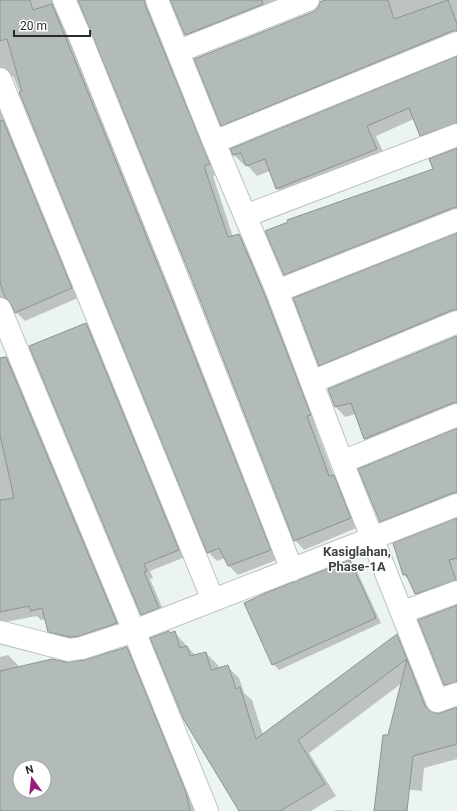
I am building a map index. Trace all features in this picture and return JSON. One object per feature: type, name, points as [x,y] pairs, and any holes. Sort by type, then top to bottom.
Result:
[{"type":"street","points":[[64,0],[180,285],[292,570]]},
{"type":"street","points":[[157,0],[179,51],[214,142],[277,291],[342,462],[403,612],[437,701],[457,694]]},
{"type":"street","points":[[179,51],[308,0]]},
{"type":"street","points":[[214,142],[457,43]]},
{"type":"street","points":[[0,79],[213,600]]},
{"type":"street","points":[[245,216],[457,135]]},
{"type":"street","points":[[277,291],[457,220]]},
{"type":"street","points":[[0,309],[207,811]]},
{"type":"street","points":[[312,382],[457,322]]},
{"type":"street","points":[[342,462],[457,415]]},
{"type":"street","points":[[0,632],[69,650],[82,648],[134,632],[457,506]]},
{"type":"street","points":[[403,612],[457,592]]},
{"type":"building","points":[[0,0],[30,0],[33,10],[52,4],[171,297],[271,550],[228,566],[219,548],[207,553],[19,92],[22,91],[7,39],[0,41]]},
{"type":"building","points":[[78,0],[145,0],[145,5],[210,164],[204,166],[228,237],[239,234],[265,296],[311,415],[307,416],[329,476],[334,475],[351,518],[294,541],[195,287]]},
{"type":"building","points":[[170,0],[262,0],[263,4],[185,35]]},
{"type":"building","points":[[326,0],[388,0],[394,19],[448,0],[457,24],[457,31],[452,31],[221,126],[194,59],[313,12],[318,8],[320,2]]},
{"type":"building","points":[[457,56],[457,123],[420,136],[409,108],[367,126],[377,149],[276,189],[265,159],[246,166],[241,153],[233,155],[230,149]]},
{"type":"building","points":[[3,120],[72,288],[15,313],[11,304],[5,297],[0,283],[0,121]]},
{"type":"building","points":[[457,148],[457,208],[452,208],[284,275],[265,231],[288,222],[287,220],[433,169],[429,159]]},
{"type":"building","points":[[457,233],[457,310],[452,310],[319,366],[293,298]]},
{"type":"building","points":[[86,323],[179,550],[144,564],[147,571],[144,572],[159,608],[141,615],[29,346]]},
{"type":"building","points":[[457,336],[457,403],[452,403],[364,439],[351,403],[335,407],[328,389]]},
{"type":"building","points":[[6,357],[117,623],[79,636],[70,637],[48,632],[42,608],[31,611],[29,606],[0,612],[0,500],[14,498],[0,435],[0,358]]},
{"type":"building","points":[[457,428],[457,493],[452,493],[380,522],[358,469]]},
{"type":"building","points":[[457,518],[457,558],[449,560],[456,580],[415,594],[406,574],[403,575],[393,543]]},
{"type":"building","points":[[350,560],[376,618],[272,665],[244,603]]},
{"type":"building","points":[[457,605],[457,682],[444,685],[418,620]]},
{"type":"building","points":[[169,631],[170,633],[175,631],[180,648],[187,646],[190,656],[206,652],[211,670],[228,665],[236,689],[240,687],[256,739],[397,634],[407,659],[298,740],[325,784],[280,811],[239,811],[184,720],[150,638]]},
{"type":"building","points":[[127,647],[186,792],[190,811],[0,811],[0,671],[52,659],[66,662],[84,660]]},
{"type":"building","points":[[407,659],[425,706],[429,710],[434,713],[441,713],[457,707],[457,744],[413,756],[407,811],[374,811],[383,735],[388,735]]},
{"type":"district","name":"Kasiglahan, Phase-1A","points":[[357,558]]}]
